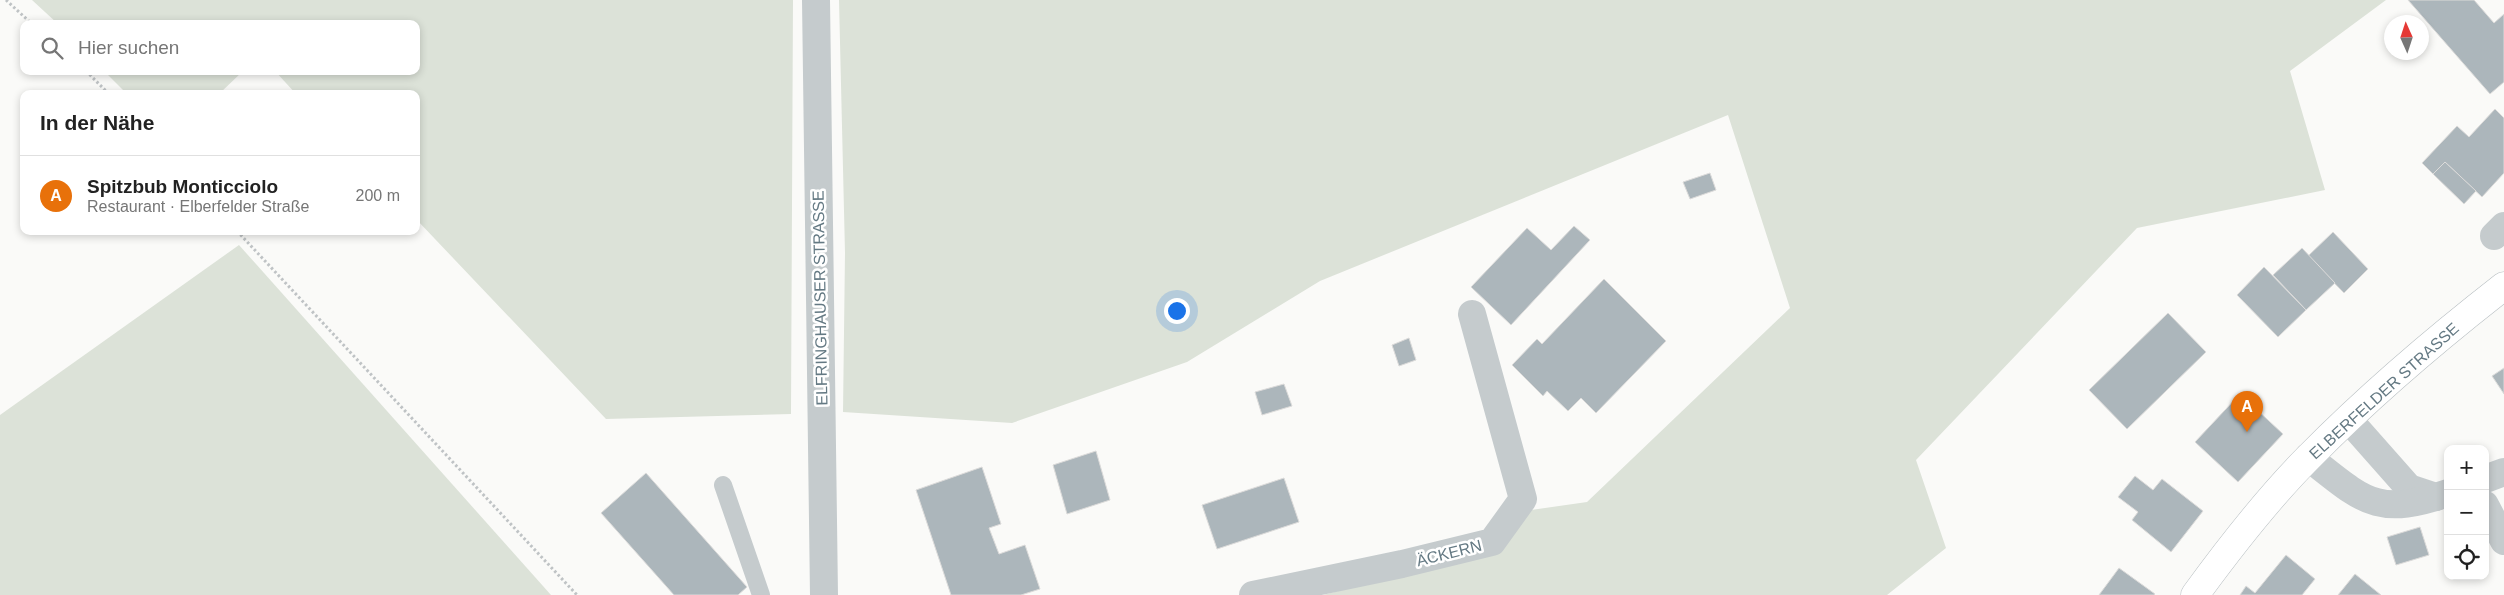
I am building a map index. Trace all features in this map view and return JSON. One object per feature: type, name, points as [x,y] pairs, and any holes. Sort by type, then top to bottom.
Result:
[{"type":"main road","name":"ELBERFELDER STRASSE","points":[[2195,595],[2226,554],[2308,457],[2383,387],[2504,286]]},
{"type":"street","name":"ELFRINGHAUSER STRASSE","points":[[816,0],[824,595]]},
{"type":"street","name":"ÄCKERN","points":[[1253,595],[1402,564],[1492,542],[1523,499],[1472,314]]},
{"type":"street","points":[[2348,419],[2409,488],[2442,495]]},
{"type":"street","points":[[2308,457],[2356,494],[2378,503],[2405,506],[2442,495]]},
{"type":"street","points":[[2489,478],[2504,472]]},
{"type":"street","points":[[2489,513],[2504,541]]},
{"type":"lane","points":[[723,485],[761,595]]},
{"type":"path","points":[[6,0],[28,20]]},
{"type":"path","points":[[90,75],[105,90]]},
{"type":"path","points":[[241,235],[577,595]]},
{"type":"shaded area","points":[[32,0],[793,0],[791,414],[606,419],[420,223],[420,90],[292,90],[279,75],[420,75],[420,20],[54,20]]},
{"type":"shaded area","points":[[839,0],[2386,0],[2290,71],[2325,190],[2137,228],[1916,460],[1946,548],[1887,595],[1323,595],[1419,570],[1531,510],[1587,502],[1790,308],[1728,115],[1320,281],[1187,362],[1012,423],[843,412],[845,253]]},
{"type":"shaded area","points":[[108,75],[239,75],[223,90],[123,90]]},
{"type":"shaded area","points":[[239,245],[551,595],[0,595],[0,415]]},
{"type":"building","points":[[2408,0],[2474,0],[2494,23],[2504,14],[2504,82],[2490,94],[2429,24],[2429,15],[2421,15]]},
{"type":"building","points":[[2495,109],[2504,118],[2504,173],[2482,197],[2445,162],[2433,174],[2422,163],[2457,126],[2469,137]]},
{"type":"building","points":[[2445,162],[2476,191],[2464,204],[2433,174]]},
{"type":"building","points":[[1710,173],[1716,190],[1690,199],[1683,182]]},
{"type":"building","points":[[1574,226],[1590,240],[1511,325],[1471,287],[1527,228],[1551,250]]},
{"type":"building","points":[[2333,232],[2368,269],[2344,293],[2308,256]]},
{"type":"building","points":[[2302,248],[2335,283],[2306,310],[2273,275]]},
{"type":"building","points":[[2264,267],[2306,310],[2278,337],[2237,295]]},
{"type":"building","points":[[1604,279],[1666,341],[1596,413],[1581,398],[1568,411],[1547,391],[1543,396],[1512,365],[1537,339],[1542,344]]},
{"type":"building","points":[[2168,313],[2206,352],[2127,429],[2089,390]]},
{"type":"building","points":[[1409,338],[1416,360],[1399,366],[1392,345]]},
{"type":"building","points":[[2504,368],[2504,394],[2492,376]]},
{"type":"building","points":[[1284,384],[1292,406],[1262,415],[1255,392]]},
{"type":"building","points":[[2240,394],[2283,434],[2238,482],[2195,442]]},
{"type":"building","points":[[1096,451],[1110,500],[1067,514],[1053,465]]},
{"type":"building","points":[[982,467],[1001,524],[989,528],[999,554],[1025,545],[1040,589],[1021,595],[951,595],[916,490]]},
{"type":"building","points":[[646,473],[747,587],[738,595],[674,595],[601,513]]},
{"type":"building","points":[[2135,476],[2153,490],[2162,479],[2203,511],[2171,552],[2132,520],[2138,512],[2118,497]]},
{"type":"building","points":[[1284,478],[1299,522],[1217,549],[1202,505]]},
{"type":"building","points":[[2420,527],[2429,555],[2396,565],[2387,537]]},
{"type":"building","points":[[2286,555],[2315,579],[2302,595],[2240,595],[2246,586],[2255,593]]},
{"type":"building","points":[[2119,568],[2155,594],[2099,595]]},
{"type":"building","points":[[2355,574],[2381,595],[2338,595]]},
{"type":"place","name":"Spitzbub Monticciolo","points":[[2247,432]]}]
